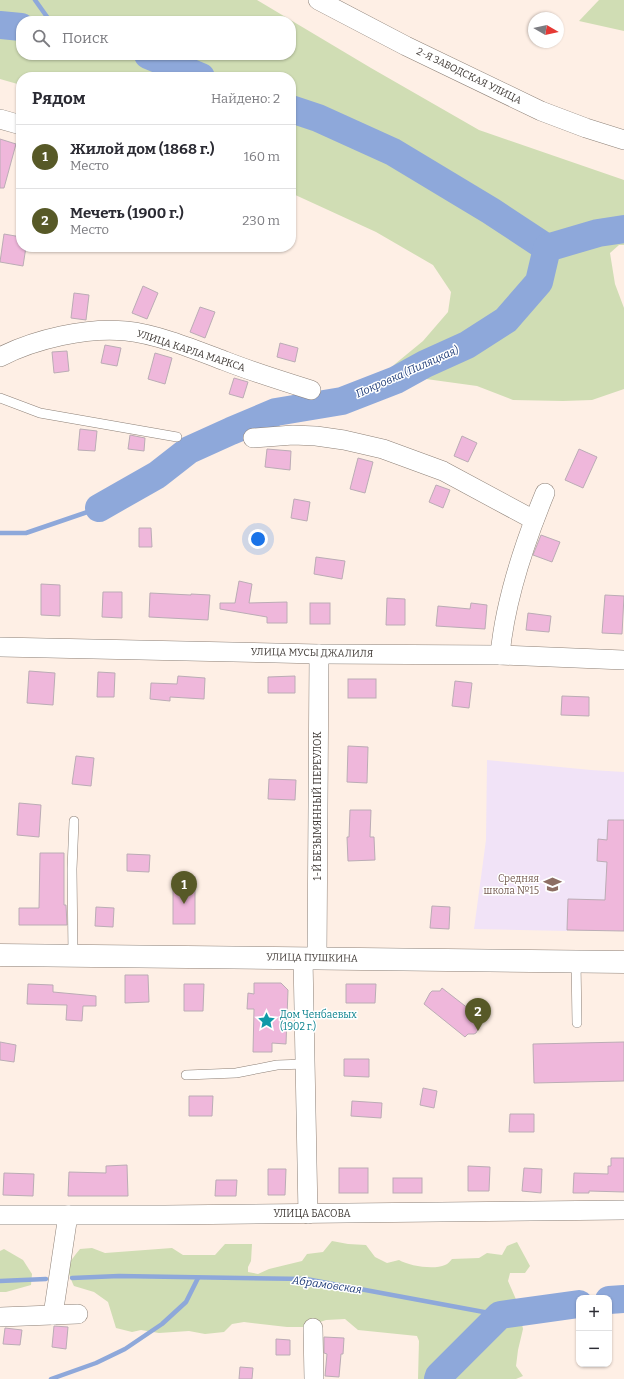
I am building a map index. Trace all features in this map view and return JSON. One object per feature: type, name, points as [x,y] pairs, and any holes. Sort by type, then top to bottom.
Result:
[{"type":"street","name":"2-Я ЗАВОДСКАЯ УЛИЦА","points":[[318,0],[406,46],[541,111],[586,128],[624,140]]},
{"type":"street","points":[[0,119],[16,124]]},
{"type":"street","name":"УЛИЦА КАРЛА МАРКСА","points":[[0,357],[26,346],[57,337],[107,330],[127,331],[148,335],[190,348],[311,390]]},
{"type":"street","points":[[253,438],[293,435],[316,436],[344,440],[383,449],[443,471],[534,520]]},
{"type":"street","points":[[500,655],[511,591],[534,520],[545,493]]},
{"type":"street","name":"УЛИЦА МУСЫ ДЖАЛИЛЯ","points":[[0,647],[319,654],[500,655],[624,660]]},
{"type":"street","name":"1-Й БЕЗЫМЯННЫЙ ПЕРЕУЛОК","points":[[308,1214],[305,1064],[310,958],[319,654]]},
{"type":"street","name":"УЛИЦА ПУШКИНА","points":[[0,955],[624,962]]},
{"type":"street","name":"УЛИЦА БАСОВА","points":[[0,1214],[308,1214],[624,1210]]},
{"type":"street","points":[[53,1315],[68,1215]]},
{"type":"street","points":[[0,1317],[78,1314]]},
{"type":"street","points":[[312,1328],[314,1379]]},
{"type":"lane","points":[[0,398],[40,413],[177,437]]},
{"type":"lane","points":[[73,956],[72,869],[74,821]]},
{"type":"lane","points":[[576,961],[577,1023]]},
{"type":"lane","points":[[186,1075],[236,1073],[277,1065],[305,1064]]},
{"type":"shaded area","name":"Средняя школа №15","points":[[487,760],[624,772],[624,931],[474,929],[486,840]]},
{"type":"green space","points":[[0,0],[257,0],[284,16],[16,16],[16,60],[296,60],[296,23],[479,130],[624,180],[624,245],[619,245],[610,253],[615,284],[624,308],[624,389],[592,400],[563,401],[513,400],[477,386],[426,379],[372,389],[395,364],[423,341],[448,312],[451,292],[433,265],[376,232],[296,195],[296,72],[16,72],[16,84],[0,79]]},
{"type":"green space","points":[[599,0],[624,0],[624,31],[579,21]]},
{"type":"green space","points":[[332,1241],[366,1245],[375,1257],[387,1263],[399,1260],[422,1267],[445,1265],[452,1259],[479,1258],[487,1253],[502,1255],[507,1246],[517,1242],[530,1266],[525,1273],[510,1273],[508,1281],[518,1304],[523,1329],[516,1366],[523,1376],[516,1379],[418,1379],[419,1341],[417,1336],[358,1330],[345,1319],[326,1320],[305,1327],[287,1327],[244,1322],[232,1324],[224,1332],[205,1334],[189,1331],[159,1333],[141,1330],[132,1332],[116,1328],[108,1302],[94,1292],[74,1286],[69,1274],[70,1263],[80,1249],[92,1248],[105,1253],[172,1248],[183,1255],[215,1255],[225,1244],[252,1244],[251,1261],[248,1267],[248,1272],[258,1274],[269,1269],[302,1261],[307,1254],[323,1252]]},
{"type":"green space","points":[[4,1249],[23,1260],[32,1274],[31,1285],[6,1292],[0,1292],[0,1251]]},
{"type":"building","points":[[0,139],[16,144],[4,188],[0,188]]},
{"type":"building","points":[[4,234],[16,236],[16,252],[25,252],[23,266],[0,262]]},
{"type":"building","points":[[143,286],[158,293],[147,319],[132,313]]},
{"type":"building","points":[[74,293],[89,295],[86,320],[71,318]]},
{"type":"building","points":[[200,307],[215,312],[205,338],[190,332]]},
{"type":"building","points":[[280,343],[298,348],[295,362],[277,357]]},
{"type":"building","points":[[105,345],[121,348],[117,366],[101,363]]},
{"type":"building","points":[[67,351],[69,371],[54,373],[52,352]]},
{"type":"building","points":[[155,353],[172,358],[165,384],[148,379]]},
{"type":"building","points":[[234,378],[248,382],[243,398],[229,394]]},
{"type":"building","points":[[80,429],[97,431],[95,451],[78,450]]},
{"type":"building","points":[[130,435],[145,438],[144,451],[128,449]]},
{"type":"building","points":[[462,436],[477,443],[468,462],[454,456]]},
{"type":"building","points":[[267,449],[291,451],[290,470],[265,467]]},
{"type":"building","points":[[579,449],[597,457],[583,488],[565,480]]},
{"type":"building","points":[[358,458],[373,462],[365,493],[350,489]]},
{"type":"building","points":[[436,485],[450,490],[443,508],[429,502]]},
{"type":"building","points":[[294,499],[310,502],[307,521],[291,518]]},
{"type":"building","points":[[139,528],[151,528],[152,547],[139,547]]},
{"type":"building","points":[[541,535],[560,542],[552,562],[533,555]]},
{"type":"building","points":[[316,557],[345,561],[342,579],[314,574]]},
{"type":"building","points":[[239,581],[252,584],[249,603],[287,602],[287,623],[267,623],[267,617],[220,609],[220,603],[235,603]]},
{"type":"building","points":[[41,584],[60,585],[60,616],[41,615]]},
{"type":"building","points":[[103,592],[122,592],[122,618],[102,617]]},
{"type":"building","points":[[150,593],[210,595],[208,620],[149,617]]},
{"type":"building","points":[[605,595],[624,596],[622,634],[602,633]]},
{"type":"building","points":[[387,598],[405,599],[405,625],[386,625]]},
{"type":"building","points":[[310,603],[330,603],[330,624],[310,624]]},
{"type":"building","points":[[471,603],[487,605],[485,629],[436,626],[438,606],[470,609]]},
{"type":"building","points":[[528,613],[551,616],[549,632],[526,630]]},
{"type":"building","points":[[29,671],[55,673],[53,705],[27,703]]},
{"type":"building","points":[[98,672],[115,673],[114,697],[97,697]]},
{"type":"building","points":[[178,676],[205,678],[204,699],[170,697],[170,701],[150,699],[151,683],[177,684]]},
{"type":"building","points":[[295,676],[295,693],[268,693],[268,677]]},
{"type":"building","points":[[348,679],[376,679],[376,698],[348,698]]},
{"type":"building","points":[[455,681],[472,683],[469,708],[452,706]]},
{"type":"building","points":[[562,696],[589,697],[589,716],[561,715]]},
{"type":"building","points":[[348,746],[368,747],[367,783],[347,782]]},
{"type":"building","points":[[76,756],[94,758],[91,786],[72,784]]},
{"type":"building","points":[[269,779],[296,780],[295,800],[268,799]]},
{"type":"building","points":[[19,803],[41,805],[39,837],[17,835]]},
{"type":"building","points":[[350,810],[371,810],[370,837],[374,837],[375,860],[348,861],[347,837],[349,837]]},
{"type":"building","points":[[608,820],[624,820],[624,931],[567,930],[568,899],[605,900],[607,862],[597,861],[598,839],[607,840]]},
{"type":"building","points":[[40,853],[64,853],[64,905],[66,905],[67,925],[19,925],[19,908],[39,908]]},
{"type":"building","points":[[127,854],[150,855],[149,872],[127,871]]},
{"type":"building","points":[[173,877],[195,877],[195,924],[173,924]]},
{"type":"building","points":[[432,906],[450,907],[449,929],[430,928]]},
{"type":"building","points":[[96,907],[114,908],[113,927],[95,926]]},
{"type":"building","points":[[125,975],[148,975],[149,1002],[125,1003]]},
{"type":"building","points":[[254,983],[281,983],[288,990],[286,1044],[272,1043],[272,1052],[253,1052],[254,1009],[247,1009],[248,993],[254,994]]},
{"type":"building","points":[[28,984],[53,985],[53,992],[96,996],[96,1006],[83,1006],[82,1021],[66,1020],[67,1005],[27,1004]]},
{"type":"building","points":[[184,984],[204,984],[203,1011],[184,1011]]},
{"type":"building","points":[[346,984],[376,984],[375,1003],[346,1003]]},
{"type":"building","points":[[442,988],[478,1016],[479,1028],[476,1033],[468,1034],[465,1037],[424,1004],[432,991],[440,991]]},
{"type":"building","points":[[0,1042],[16,1045],[14,1062],[0,1060]]},
{"type":"building","points":[[624,1042],[624,1081],[534,1083],[533,1044]]},
{"type":"building","points":[[344,1059],[369,1059],[369,1077],[344,1076]]},
{"type":"building","points":[[423,1088],[437,1091],[434,1108],[420,1105]]},
{"type":"building","points":[[189,1096],[213,1096],[212,1116],[189,1116]]},
{"type":"building","points":[[352,1101],[382,1103],[381,1118],[351,1116]]},
{"type":"building","points":[[510,1114],[534,1114],[534,1132],[509,1132]]},
{"type":"building","points":[[611,1158],[624,1158],[624,1192],[589,1191],[589,1193],[573,1193],[574,1173],[608,1174],[608,1166],[611,1166]]},
{"type":"building","points":[[127,1165],[128,1196],[68,1196],[69,1172],[106,1173],[106,1166]]},
{"type":"building","points":[[468,1166],[490,1167],[489,1191],[468,1191]]},
{"type":"building","points":[[339,1168],[368,1168],[368,1193],[339,1193]]},
{"type":"building","points":[[524,1168],[542,1169],[541,1193],[522,1191]]},
{"type":"building","points":[[268,1169],[286,1169],[285,1195],[268,1195]]},
{"type":"building","points":[[4,1173],[34,1174],[33,1196],[3,1195]]},
{"type":"building","points":[[393,1178],[422,1178],[422,1193],[393,1193]]},
{"type":"building","points":[[216,1180],[237,1180],[236,1196],[215,1196]]},
{"type":"building","points":[[54,1326],[68,1327],[66,1349],[52,1347]]},
{"type":"building","points":[[5,1328],[22,1330],[20,1345],[3,1344]]},
{"type":"building","points":[[324,1337],[344,1338],[339,1377],[325,1376],[327,1354],[324,1353]]},
{"type":"building","points":[[276,1339],[290,1340],[290,1355],[276,1355]]},
{"type":"building","points":[[240,1367],[253,1368],[252,1379],[239,1379]]},
{"type":"waterway","points":[[35,0],[46,16]]},
{"type":"waterway","points":[[0,25],[16,27]]},
{"type":"waterway","points":[[160,60],[189,72]]},
{"type":"waterway","points":[[296,111],[318,118],[393,152],[491,211],[547,248]]},
{"type":"waterway","name":"Покровка (Пиляцкая)","points":[[99,508],[157,475],[189,450],[231,431],[276,412],[342,401],[396,380],[425,364],[467,345],[506,320],[539,282],[547,248],[598,233],[624,229]]},
{"type":"waterway","name":"Покровка (Пиляцкая)","points":[[0,533],[26,533],[99,508]]},
{"type":"waterway","name":"Абрамовская","points":[[72,1278],[119,1276],[306,1279],[500,1315]]},
{"type":"waterway","points":[[51,1379],[96,1363],[125,1349],[162,1324],[186,1302],[198,1278]]},
{"type":"waterway","name":"Абрамовская","points":[[0,1281],[46,1279]]},
{"type":"waterway","name":"Абрамовская","points":[[612,1300],[624,1299]]},
{"type":"waterway","name":"Абрамовская","points":[[438,1379],[439,1376],[500,1315],[576,1304]]},
{"type":"place","name":"Средняя школа №15","points":[[552,885]]},
{"type":"place","name":"Жилой дом (1868 г.)","points":[[184,904]]},
{"type":"place","name":"Дом Ченбаевых (1902 г.)","points":[[267,1021]]},
{"type":"place","name":"Мечеть (1900 г.)","points":[[478,1031]]}]
